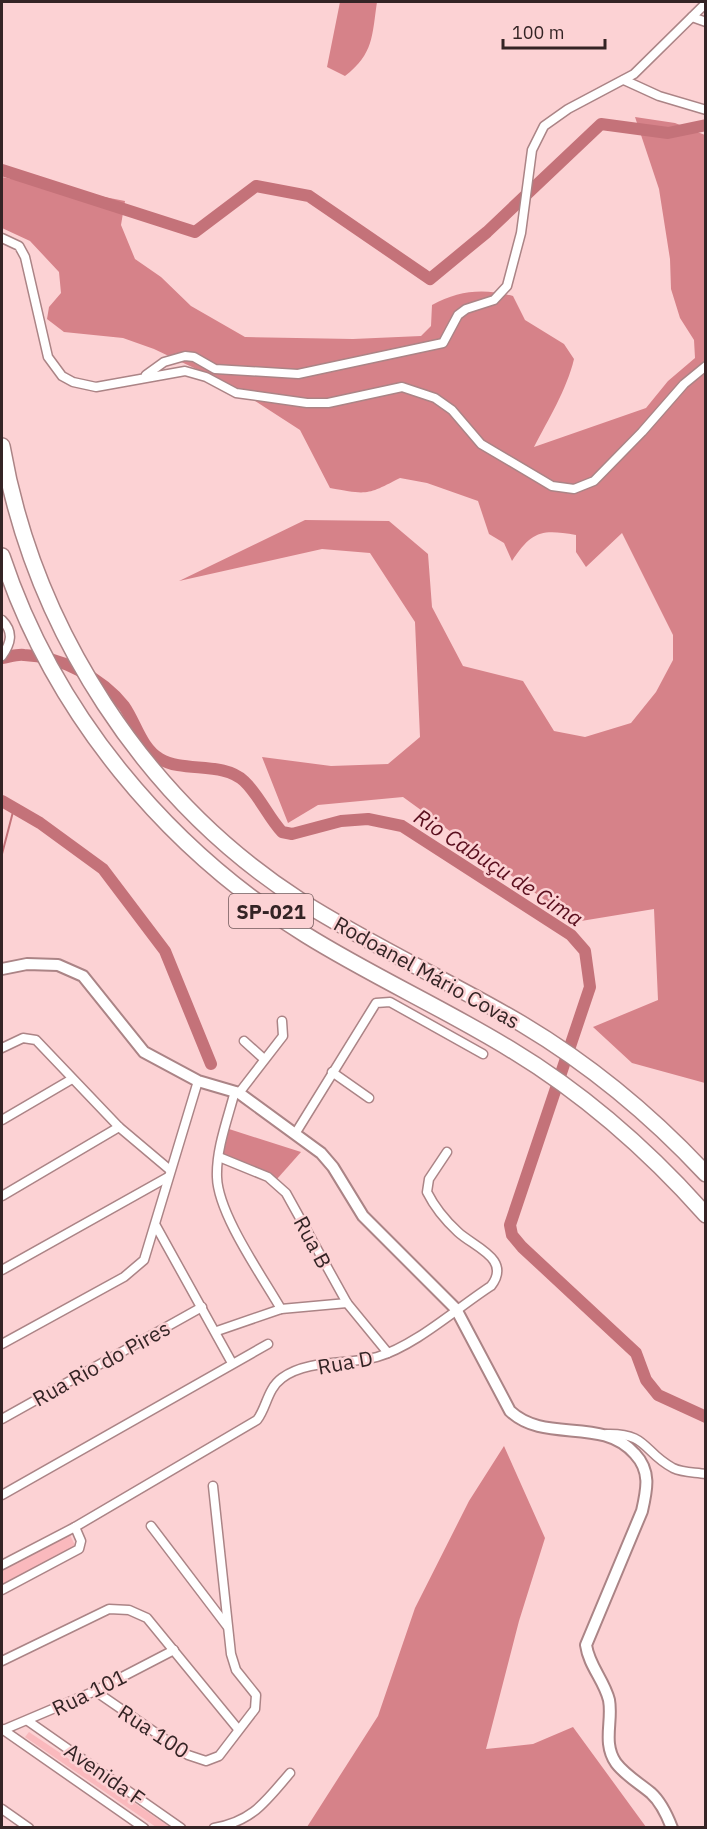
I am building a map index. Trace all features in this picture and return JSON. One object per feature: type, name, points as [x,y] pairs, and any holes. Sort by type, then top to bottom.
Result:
[{"type":"highway","name":"Rodoanel Mário Covas","points":[[2,446],[29,550],[57,622],[99,697],[139,753],[193,813],[229,846],[298,899],[524,1026],[564,1052],[624,1097],[705,1174]]},
{"type":"highway","name":"Rodoanel Mário Covas","points":[[2,556],[21,605],[62,686],[110,758],[168,826],[240,889],[305,934],[512,1050],[571,1090],[611,1121],[705,1215]]},
{"type":"main road","points":[[2,969],[27,964],[46,964],[58,965],[76,973],[93,986],[144,1052],[198,1081],[237,1092],[295,1134],[333,1167],[363,1216],[456,1309],[504,1401],[519,1418],[540,1426],[607,1434],[628,1446],[643,1462],[647,1473],[647,1490],[624,1558],[589,1632],[587,1653],[609,1702],[609,1744],[615,1762],[659,1801],[672,1827]]},
{"type":"street","points":[[145,376],[165,362],[185,356],[194,357],[215,369],[298,374],[442,343],[458,315],[466,309],[494,300],[501,295],[510,276],[525,207],[532,150],[544,126],[568,109],[624,80],[643,67],[705,3]]},
{"type":"street","points":[[692,17],[705,22]]},
{"type":"street","points":[[624,80],[658,96],[705,110]]},
{"type":"street","points":[[2,238],[18,246],[25,257],[42,342],[48,357],[62,376],[84,386],[96,387],[145,376],[185,371],[206,377],[237,393],[307,403],[328,403],[384,389],[402,387],[435,398],[452,410],[481,444],[552,486],[574,489],[594,481],[642,432],[684,384],[705,366]]},
{"type":"street","points":[[2,620],[11,638],[3,655]]},
{"type":"street","points":[[295,1134],[370,1009],[382,1000],[390,1002],[483,1054]]},
{"type":"street","points":[[281,1309],[222,1202],[217,1178],[219,1157],[237,1092],[283,1036],[282,1021]]},
{"type":"street","points":[[2,1048],[23,1038],[36,1040],[120,1127],[169,1173]]},
{"type":"street","points":[[244,1041],[264,1059]]},
{"type":"street","points":[[332,1072],[369,1098]]},
{"type":"street","points":[[2,1120],[72,1079]]},
{"type":"street","points":[[2,1344],[134,1270],[144,1260],[198,1081]]},
{"type":"street","points":[[2,1196],[120,1127]]},
{"type":"street","name":"Rua D","points":[[75,1527],[249,1426],[262,1414],[267,1396],[283,1377],[306,1368],[388,1353],[413,1339],[491,1286],[496,1280],[497,1267],[483,1249],[455,1230],[427,1191],[429,1179],[447,1152]]},
{"type":"street","name":"Rua B","points":[[219,1157],[268,1177],[286,1193],[347,1303],[388,1353]]},
{"type":"street","points":[[2,1270],[169,1173]]},
{"type":"street","points":[[156,1226],[217,1332],[232,1363]]},
{"type":"street","points":[[217,1332],[281,1309],[347,1303]]},
{"type":"street","name":"Rua Rio do Pires","points":[[4,1417],[202,1307]]},
{"type":"street","points":[[2,1495],[268,1344]]},
{"type":"street","points":[[2,1406],[4,1417]]},
{"type":"street","points":[[607,1434],[629,1435],[641,1441],[673,1468],[705,1474]]},
{"type":"street","points":[[213,1486],[228,1627]]},
{"type":"street","points":[[150,1526],[228,1627]]},
{"type":"street","points":[[2,1565],[75,1527],[81,1541],[79,1549],[2,1590]]},
{"type":"street","points":[[2,1661],[101,1612],[121,1609],[139,1612],[147,1618],[238,1729]]},
{"type":"street","name":"Rua 100","points":[[94,1691],[197,1759],[206,1761],[219,1756],[255,1709],[258,1700],[233,1662],[228,1627]]},
{"type":"street","name":"Rua 101","points":[[2,1730],[28,1721],[94,1691],[174,1650]]},
{"type":"street","name":"Avenida F","points":[[28,1721],[181,1827]]},
{"type":"street","name":"Avenida F","points":[[2,1730],[144,1827]]},
{"type":"street","points":[[214,1827],[244,1820],[258,1810],[290,1773]]},
{"type":"street","points":[[2,1809],[29,1827]]},
{"type":"shaded area","points":[[340,2],[377,2],[367,52],[345,76],[327,67]]},
{"type":"shaded area","points":[[635,117],[675,123],[705,135],[705,1083],[632,1063],[593,1027],[658,1000],[654,909],[575,922],[403,797],[318,805],[288,823],[262,757],[331,766],[388,764],[420,737],[415,622],[370,553],[322,549],[179,581],[305,520],[389,521],[428,554],[432,607],[463,666],[523,681],[554,731],[585,737],[631,723],[656,692],[673,660],[673,635],[622,533],[586,567],[576,552],[576,535],[554,532],[538,534],[532,538],[512,561],[504,543],[489,534],[478,501],[427,483],[400,478],[367,492],[330,488],[300,430],[232,386],[154,349],[123,338],[64,332],[47,319],[49,307],[61,293],[59,272],[30,241],[2,228],[2,177],[125,201],[121,225],[135,259],[161,277],[191,306],[245,337],[353,339],[421,336],[431,326],[432,305],[442,300],[462,293],[482,291],[513,296],[525,320],[564,344],[574,359],[562,393],[534,447],[646,408],[668,381],[695,358],[694,340],[680,318],[671,289],[670,259],[659,189]]},
{"type":"shaded area","points":[[229,1129],[301,1152],[277,1179],[223,1155]]},
{"type":"shaded area","points":[[504,1446],[545,1538],[519,1621],[486,1749],[533,1744],[573,1727],[646,1827],[307,1827],[378,1716],[415,1608],[469,1501]]},
{"type":"shaded area","points":[[70,1535],[76,1547],[2,1584],[2,1569]]},
{"type":"shaded area","points":[[29,1732],[170,1827],[156,1827],[25,1737]]},
{"type":"waterway","points":[[2,170],[195,232],[256,186],[309,196],[430,279],[487,232],[601,124],[668,133],[706,125]]},
{"type":"waterway","name":"Rio Cabuçu de Cima","points":[[2,658],[19,655],[52,659],[92,678],[104,686],[124,706],[143,742],[153,754],[180,766],[215,769],[235,775],[244,781],[259,799],[282,832],[292,834],[341,821],[368,819],[402,826],[571,935],[585,951],[590,987],[510,1225],[512,1235],[636,1353],[646,1380],[658,1395],[706,1417]]},
{"type":"waterway","points":[[2,801],[40,823],[103,869],[165,951],[211,1064]]},
{"type":"waterway","points":[[2,854],[14,808]]}]
